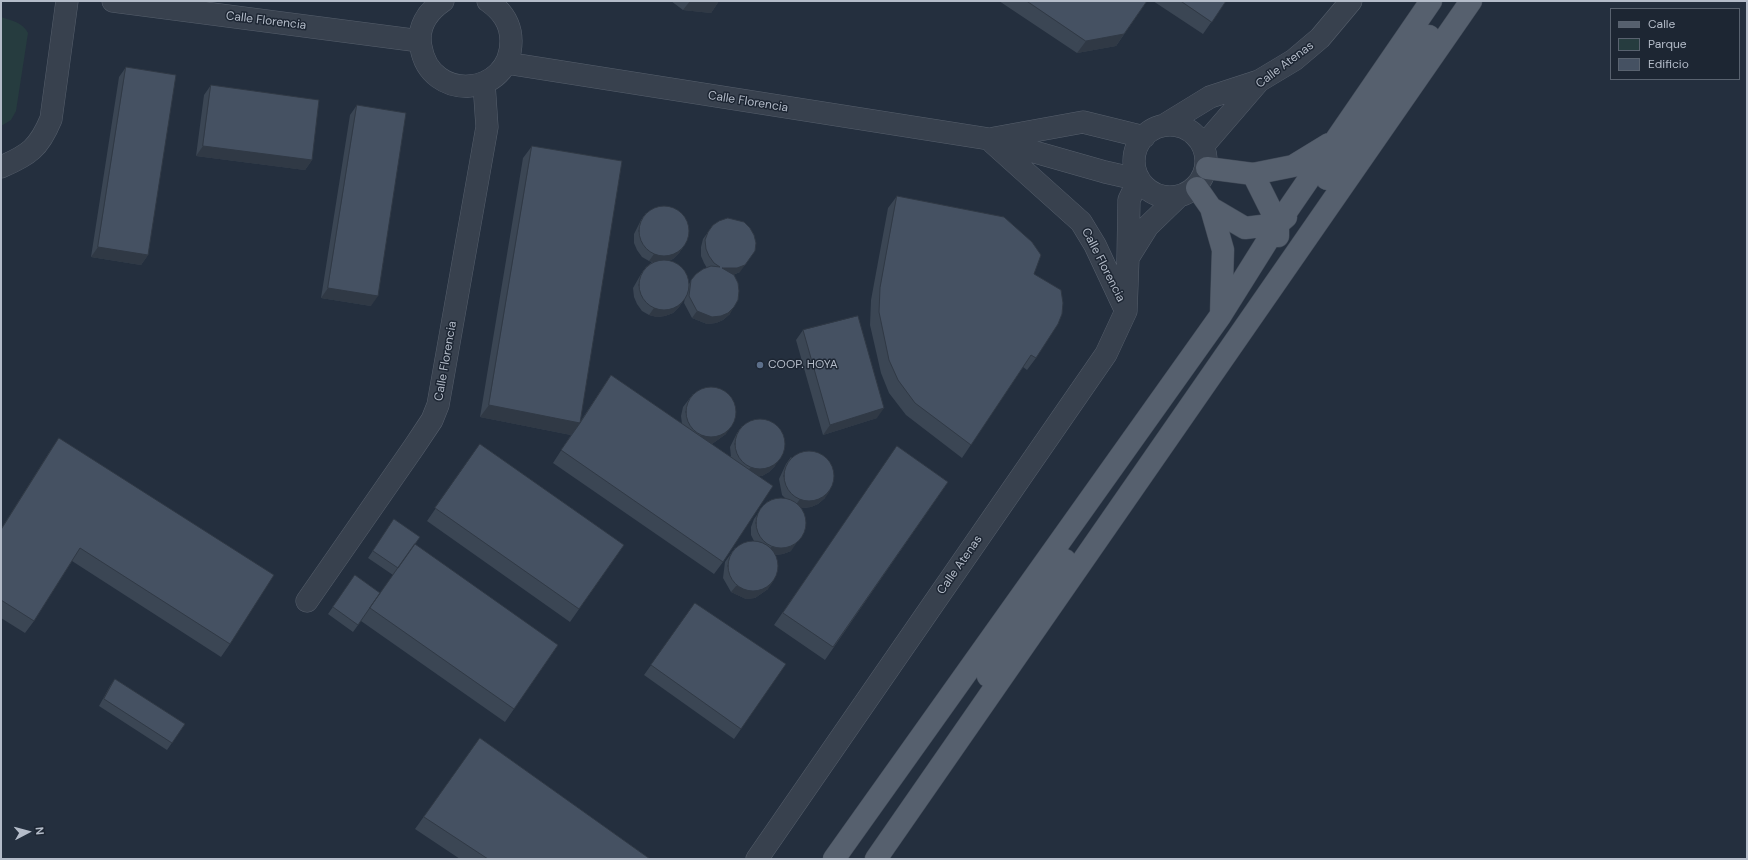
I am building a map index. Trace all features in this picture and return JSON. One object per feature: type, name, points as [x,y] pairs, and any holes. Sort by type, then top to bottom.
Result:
[{"type":"main road","points":[[834,859],[1221,315],[1278,224],[1431,1]]},
{"type":"main road","points":[[1187,192],[1245,228],[1278,224],[1317,192],[1434,30],[1460,1]]},
{"type":"main road","points":[[876,859],[1472,1]]},
{"type":"main road","points":[[1207,168],[1253,174],[1293,166],[1335,140]]},
{"type":"main road","points":[[899,827],[1005,646],[1278,256],[1278,224],[1253,174]]},
{"type":"main road","points":[[1211,208],[1223,250],[1221,315]]},
{"type":"street","points":[[1,167],[20,159],[36,147],[45,133],[51,118],[67,1]]},
{"type":"street","name":"Calle Florencia","points":[[113,1],[420,41]]},
{"type":"street","points":[[443,1],[426,17],[421,28],[420,41],[422,56],[429,69],[440,80],[454,86],[470,87],[484,84],[497,75],[506,63],[511,48],[511,34],[506,19],[497,7],[488,1]]},
{"type":"street","name":"Calle Atenas","points":[[1203,146],[1260,81],[1294,60],[1320,38],[1351,1]]},
{"type":"street","name":"Calle Florencia","points":[[506,63],[990,139],[1105,172],[1138,178]]},
{"type":"street","points":[[1187,192],[1164,198],[1148,191],[1138,178],[1134,160],[1138,144],[1150,131],[1166,124],[1210,97],[1260,81]]},
{"type":"street","name":"Calle Florencia","points":[[307,601],[414,447],[432,420],[438,405],[487,127],[484,84]]},
{"type":"street","name":"Calle Florencia","points":[[990,139],[1083,122],[1144,137]]},
{"type":"street","points":[[1128,258],[1148,226],[1203,179],[1207,168],[1206,151],[1198,136],[1183,126],[1166,124]]},
{"type":"street","name":"Calle Florencia","points":[[990,139],[1081,222],[1095,245],[1126,311]]},
{"type":"street","name":"Calle Atenas","points":[[757,859],[1106,354],[1126,311],[1129,200],[1138,178]]},
{"type":"green space","points":[[1,17],[20,24],[28,33],[16,111],[11,120],[1,126]]},
{"type":"building","points":[[1027,1],[1147,1],[1124,34],[1086,41]]},
{"type":"building","points":[[1181,1],[1226,1],[1212,22]]},
{"type":"building","points":[[126,67],[176,75],[148,255],[98,247]]},
{"type":"building","points":[[211,85],[319,100],[312,160],[203,146]]},
{"type":"building","points":[[357,105],[406,113],[378,296],[328,288]]},
{"type":"building","points":[[532,146],[622,161],[580,423],[489,405]]},
{"type":"building","points":[[897,196],[1004,217],[1032,242],[1041,255],[1034,274],[1061,290],[1063,303],[1062,314],[1058,324],[1036,358],[1031,355],[971,445],[915,403],[898,380],[889,360],[879,312],[880,288]]},
{"type":"building","points":[[659,206],[669,206],[682,213],[689,226],[689,236],[682,249],[669,256],[659,256],[650,252],[643,245],[639,236],[639,226],[643,217],[650,210]]},
{"type":"building","points":[[728,218],[744,222],[750,228],[756,243],[755,251],[745,265],[737,268],[722,268],[734,275],[738,283],[738,300],[728,313],[721,316],[712,317],[697,311],[689,296],[691,280],[703,269],[711,266],[720,267],[714,263],[709,256],[706,249],[705,240],[713,225]]},
{"type":"building","points":[[659,260],[669,260],[682,267],[689,280],[689,290],[682,303],[669,310],[659,310],[650,306],[643,299],[639,290],[639,280],[643,271],[650,264]]},
{"type":"building","points":[[858,316],[884,408],[830,425],[803,330]]},
{"type":"building","points":[[611,375],[773,486],[723,562],[561,450]]},
{"type":"building","points":[[711,387],[721,389],[729,394],[734,402],[736,412],[734,422],[729,430],[721,435],[711,437],[701,435],[693,430],[688,422],[686,412],[688,402],[693,394],[701,389]]},
{"type":"building","points":[[755,419],[765,419],[778,426],[785,439],[785,449],[778,462],[765,469],[755,469],[746,465],[739,458],[735,449],[735,439],[739,430],[746,423]]},
{"type":"building","points":[[59,438],[274,575],[230,644],[80,548],[34,621],[1,600],[1,530]]},
{"type":"building","points":[[480,444],[624,545],[579,609],[435,508]]},
{"type":"building","points":[[897,446],[948,482],[833,647],[783,613]]},
{"type":"building","points":[[804,451],[814,451],[827,458],[834,471],[834,481],[827,494],[814,501],[804,501],[795,497],[788,490],[784,481],[784,471],[788,462],[795,455]]},
{"type":"building","points":[[776,498],[786,498],[799,505],[806,518],[806,528],[799,541],[786,548],[776,548],[767,544],[760,537],[756,528],[756,518],[760,509],[767,502]]},
{"type":"building","points":[[394,519],[420,537],[398,568],[373,551]]},
{"type":"building","points":[[753,541],[763,543],[771,548],[776,556],[778,566],[776,576],[771,584],[763,589],[753,591],[743,589],[735,584],[730,576],[728,566],[730,556],[735,548],[743,543]]},
{"type":"building","points":[[415,544],[558,645],[514,709],[370,608]]},
{"type":"building","points":[[355,575],[380,593],[358,625],[333,607]]},
{"type":"building","points":[[695,603],[786,664],[741,729],[651,665]]},
{"type":"building","points":[[115,679],[185,724],[172,743],[104,699]]},
{"type":"building","points":[[480,738],[650,859],[488,859],[424,817]]},
{"type":"place","name":"COOP. HOYA","points":[[760,365]]}]
